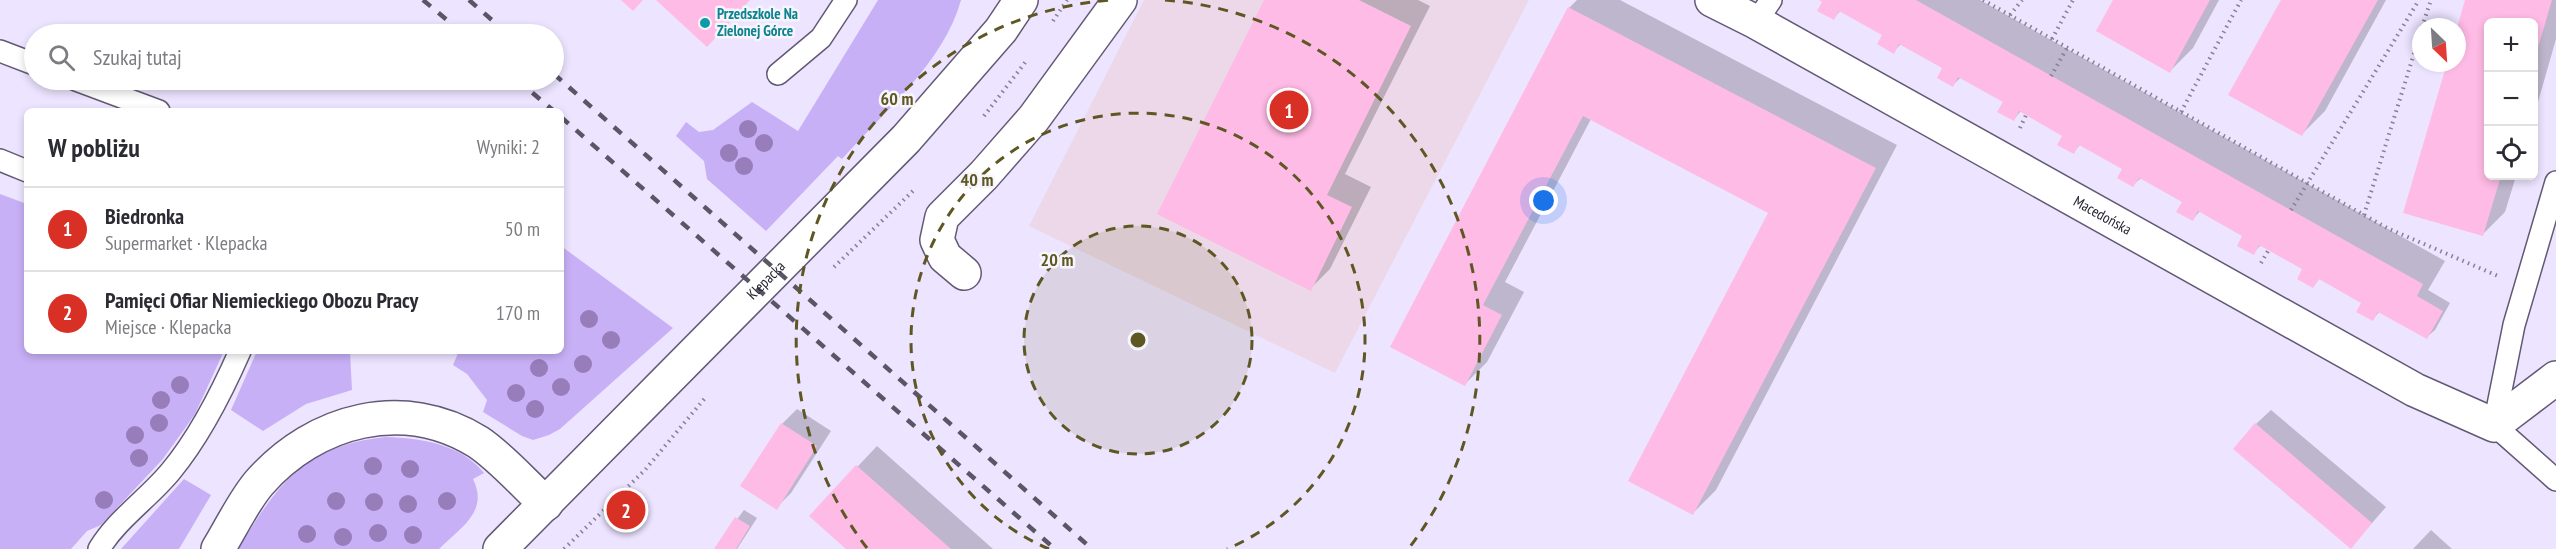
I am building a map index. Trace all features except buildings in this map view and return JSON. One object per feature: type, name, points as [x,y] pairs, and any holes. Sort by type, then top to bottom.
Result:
[{"type":"street","name":"Klepacka","points":[[500,549],[906,139],[1001,30],[1021,0]]},
{"type":"street","points":[[964,273],[945,257],[937,240],[942,217],[984,175],[1034,118],[1120,0]]},
{"type":"street","name":"Macedońska","points":[[1712,0],[1763,11],[2415,390],[2494,425]]},
{"type":"street","points":[[2494,425],[2556,378]]},
{"type":"street","points":[[218,549],[258,484],[287,454],[323,432],[358,422],[396,417],[441,423],[479,443],[546,504]]},
{"type":"lane","points":[[778,74],[821,38],[846,0]]},
{"type":"lane","points":[[0,51],[24,60]]},
{"type":"lane","points":[[103,90],[151,108]]},
{"type":"lane","points":[[0,160],[24,170]]},
{"type":"lane","points":[[2556,182],[2514,325],[2494,425],[2556,480]]},
{"type":"lane","points":[[99,549],[109,533],[172,471],[220,397],[239,354]]},
{"type":"path","points":[[1983,0],[2386,228],[2525,287]]},
{"type":"path","points":[[2010,15],[2022,0]]},
{"type":"path","points":[[2052,39],[2073,0]]},
{"type":"path","points":[[2181,112],[2241,0]]},
{"type":"path","points":[[2291,210],[2419,0]]},
{"type":"path","points":[[2425,18],[2431,0]]},
{"type":"path","points":[[2051,76],[2067,48]]},
{"type":"path","points":[[2364,215],[2412,61]]},
{"type":"path","points":[[564,549],[645,470],[711,391]]},
{"type":"shaded area","points":[[878,0],[961,0],[953,23],[941,44],[911,85],[842,159],[838,156],[766,231],[707,179],[704,161],[676,136],[686,122],[699,132],[713,130],[752,102],[798,131]]},
{"type":"shaded area","points":[[1144,0],[1529,0],[1335,373],[1029,226]]},
{"type":"shaded area","points":[[0,194],[24,203],[24,354],[223,354],[195,414],[162,460],[101,525],[87,531],[71,549],[0,549]]},
{"type":"shaded area","points":[[564,248],[673,328],[560,429],[533,440],[522,436],[483,412],[487,400],[467,374],[453,365],[458,354],[564,354]]},
{"type":"shaded area","points":[[256,354],[350,354],[352,390],[306,404],[263,431],[231,410]]},
{"type":"shaded area","points":[[386,437],[440,444],[464,455],[484,473],[473,479],[478,501],[475,510],[464,526],[439,549],[238,549],[266,505],[296,472],[314,459],[334,449],[358,441]]},
{"type":"shaded area","points":[[184,479],[211,495],[179,549],[121,549]]},
{"type":"railway","points":[[423,0],[452,24]]},
{"type":"railway","points":[[469,0],[497,24]]},
{"type":"railway","points":[[564,83],[1092,549]]},
{"type":"railway","points":[[529,90],[550,108]]},
{"type":"railway","points":[[564,120],[1055,549]]},
{"type":"place","name":"Przedszkole Na Zielonej Górce","points":[[705,23]]},
{"type":"place","name":"Biedronka","points":[[1289,110]]},
{"type":"place","name":"Pamięci Ofiar Niemieckiego Obozu Pracy","points":[[626,510]]}]
